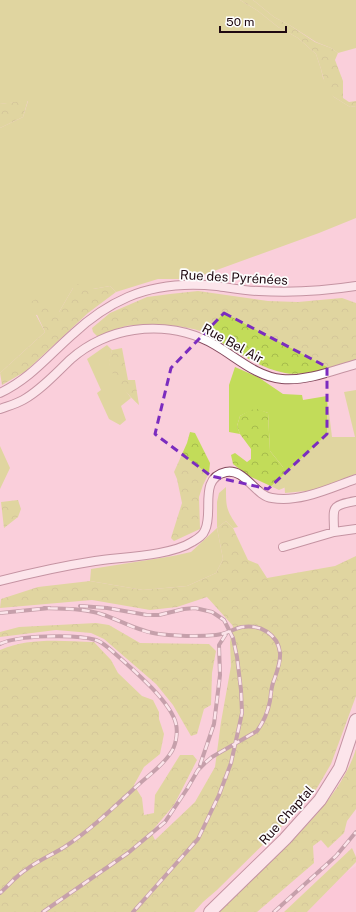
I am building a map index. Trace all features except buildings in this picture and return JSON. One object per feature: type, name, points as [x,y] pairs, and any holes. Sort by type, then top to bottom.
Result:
[{"type":"street","name":"Rue des Pyrénées","points":[[0,392],[9,389],[29,376],[72,335],[99,312],[129,297],[146,291],[177,285],[216,286],[258,291],[298,292],[356,286]]},
{"type":"street","name":"Rue Bel Air","points":[[0,409],[23,400],[92,344],[114,334],[134,330],[158,329],[179,331],[198,336],[246,365],[266,375],[280,379],[297,380],[356,364]]},
{"type":"street","points":[[0,581],[39,571],[164,552],[180,548],[191,543],[200,537],[205,531],[208,521],[208,494],[210,487],[218,476],[223,473],[233,472],[263,495],[270,498],[284,500],[316,493],[356,479]]},
{"type":"street","points":[[334,532],[334,510],[336,507],[340,504],[356,501]]},
{"type":"street","points":[[283,547],[334,532],[356,530]]},
{"type":"street","name":"Rue Chaptal","points":[[210,912],[285,839],[320,800],[340,768],[356,720]]},
{"type":"highlighted area","points":[[224,313],[327,367],[327,434],[268,489],[211,476],[155,434],[171,368]]},
{"type":"shaded area","points":[[356,866],[356,912],[307,912],[346,872]]},
{"type":"green space","points":[[0,0],[240,0],[258,11],[278,27],[298,38],[316,54],[323,78],[334,97],[350,107],[356,106],[356,218],[203,275],[201,280],[158,279],[116,292],[110,286],[93,289],[73,288],[59,312],[36,315],[45,332],[0,373],[0,128],[23,117],[28,101],[0,104]]},
{"type":"green space","points":[[240,0],[253,0],[274,17],[315,42],[331,48],[338,53],[335,60],[343,81],[343,98],[349,102],[356,101],[356,106],[350,107],[334,97],[326,88],[316,54],[298,38],[278,27],[258,11]]},
{"type":"green space","points":[[253,0],[356,0],[356,48],[338,53],[274,17]]},
{"type":"green space","points":[[28,100],[23,117],[0,128],[0,104]]},
{"type":"green space","points":[[85,278],[93,289],[110,286],[116,292],[88,313],[26,371],[2,385],[0,373],[45,332],[31,302],[39,297],[59,312],[73,288]]},
{"type":"green space","points":[[198,291],[268,301],[298,302],[342,298],[356,303],[356,361],[311,372],[293,374],[274,370],[254,362],[207,334],[189,328],[167,325],[135,325],[126,326],[98,337],[93,332],[92,328],[110,313],[147,297]]},
{"type":"green space","points":[[107,345],[112,350],[109,363],[113,373],[131,398],[121,406],[126,420],[120,425],[109,419],[97,393],[101,390],[87,359]]},
{"type":"green space","points":[[122,348],[128,380],[135,380],[139,405],[116,379],[110,367],[109,360],[112,350]]},
{"type":"green space","points":[[235,367],[258,377],[283,394],[302,395],[303,400],[327,396],[332,437],[355,437],[344,392],[356,390],[356,474],[316,490],[285,493],[283,467],[270,451],[268,413],[260,410],[248,412],[240,416],[237,426],[240,434],[229,432],[229,385]]},
{"type":"green space","points":[[258,409],[268,413],[270,451],[283,467],[287,479],[286,487],[279,490],[247,475],[233,464],[231,455],[235,453],[247,462],[251,459],[251,449],[240,434],[237,426],[240,416],[250,410]]},
{"type":"green space","points":[[190,432],[195,433],[210,463],[209,473],[199,497],[200,529],[174,541],[171,538],[182,503],[174,472],[187,443]]},
{"type":"green space","points":[[0,446],[10,468],[0,489]]},
{"type":"green space","points":[[226,487],[228,508],[238,527],[233,528],[226,521],[217,528],[217,502],[219,493]]},
{"type":"green space","points":[[18,500],[21,509],[18,517],[4,528],[1,502]]},
{"type":"green space","points":[[226,521],[233,528],[248,560],[258,564],[267,578],[335,566],[356,556],[356,696],[331,764],[317,788],[283,825],[194,912],[0,912],[0,650],[34,641],[94,642],[111,660],[118,673],[142,696],[153,700],[159,712],[159,719],[164,734],[160,754],[144,767],[134,785],[142,798],[144,815],[154,813],[155,795],[180,755],[193,755],[197,760],[174,805],[151,832],[155,840],[195,802],[215,767],[231,666],[230,642],[233,626],[207,597],[177,607],[150,610],[92,600],[0,608],[1,599],[38,587],[90,581],[143,590],[187,586],[216,573],[223,559],[217,528]]},
{"type":"green space","points":[[217,528],[223,559],[216,573],[187,586],[143,590],[90,581],[91,569],[191,552]]},
{"type":"green space","points":[[96,623],[109,625],[140,643],[209,644],[216,651],[212,673],[211,705],[204,709],[197,734],[191,736],[173,705],[156,684],[104,639],[91,633],[56,630],[0,637],[0,632],[19,627]]},
{"type":"green space","points":[[356,749],[356,809],[347,821],[344,833],[328,848],[321,840],[313,846],[314,863],[257,912],[219,912],[298,834],[322,808],[342,780]]},
{"type":"green space","points":[[352,848],[356,857],[356,862],[307,912],[284,912]]},
{"type":"railway","points":[[80,606],[107,608],[147,615],[159,615],[195,608],[212,612],[224,620],[233,638],[237,657],[242,713],[231,763],[219,795],[198,839],[133,912]]},
{"type":"railway","points":[[43,912],[128,853],[165,822],[198,770],[205,763],[212,757],[257,731],[268,709],[272,687],[280,661],[279,646],[276,640],[267,632],[255,627],[242,627],[223,634],[209,636],[166,635],[144,631],[108,616],[94,612],[73,609],[44,608]]},
{"type":"railway","points":[[0,613],[50,608]]},
{"type":"railway","points":[[200,765],[214,724],[220,675],[219,645],[226,634]]},
{"type":"railway","points":[[0,644],[8,641],[47,636],[87,638],[98,641],[128,665],[158,695],[173,715],[177,731],[172,751],[155,770],[85,832],[66,846],[23,871],[0,893]]},
{"type":"railway","points":[[274,912],[336,856],[356,832]]}]
